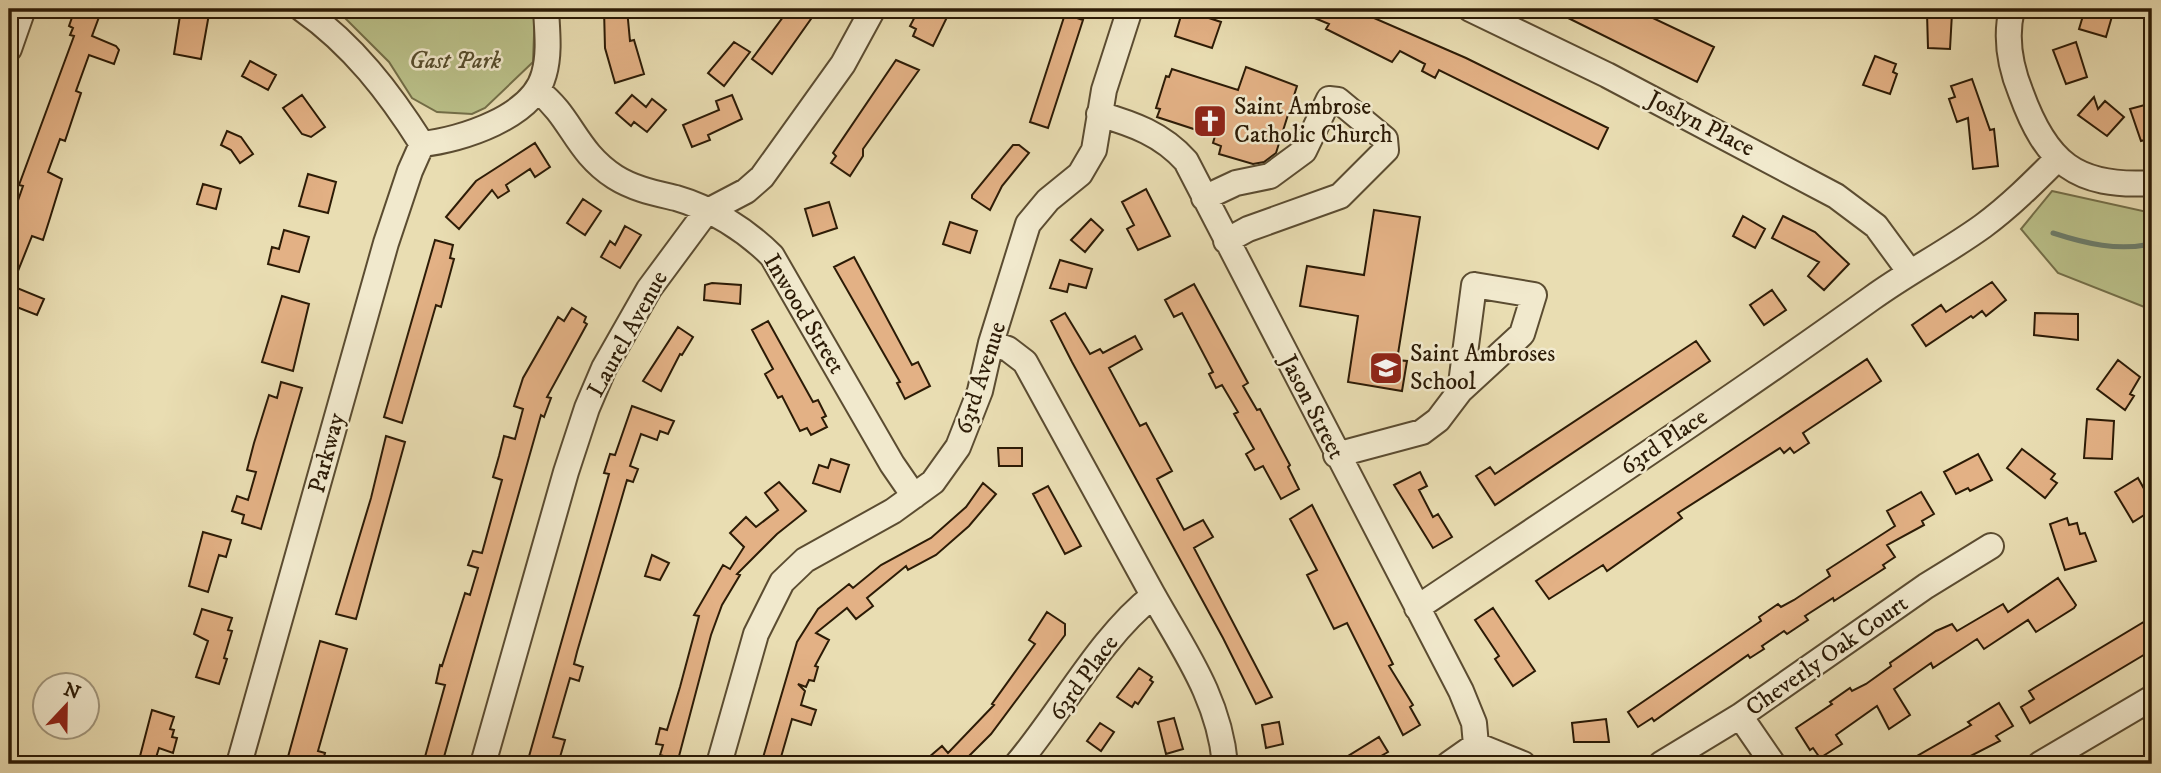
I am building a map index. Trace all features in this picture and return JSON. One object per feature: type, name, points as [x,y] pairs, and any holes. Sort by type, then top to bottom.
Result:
[{"type":"street","points":[[9,45],[23,9]]},
{"type":"street","points":[[302,9],[355,54],[382,83],[422,144],[453,141],[481,130],[510,113],[538,91],[547,60],[546,9]]},
{"type":"street","name":"Laurel Avenue","points":[[483,764],[587,408],[604,368],[637,307],[706,212],[746,191],[762,177],[843,64],[873,9]]},
{"type":"street","name":"63rd Avenue","points":[[719,764],[756,634],[782,582],[805,560],[933,482],[958,447],[981,391],[991,344],[1028,224],[1048,200],[1088,165],[1094,150],[1099,114],[1130,9]]},
{"type":"street","name":"Joslyn Place","points":[[1470,9],[1617,80],[1836,196],[1875,226],[1909,271]]},
{"type":"street","points":[[2012,9],[2008,31],[2017,83],[2042,142],[2057,159],[2075,169],[2113,183],[2152,183]]},
{"type":"street","name":"Inwood Street","points":[[538,91],[563,116],[585,152],[616,177],[706,212],[756,240],[772,256],[892,464],[914,496]]},
{"type":"street","points":[[1204,198],[1236,183],[1269,176],[1304,151],[1329,99],[1338,100],[1385,139],[1386,150],[1340,196],[1248,229],[1226,242]]},
{"type":"street","name":"Jason Street","points":[[1099,114],[1155,134],[1172,146],[1186,161],[1469,710],[1476,744]]},
{"type":"street","name":"Parkway","points":[[239,764],[386,243],[422,144]]},
{"type":"street","name":"63rd Place","points":[[1417,608],[1698,420],[1909,271],[1950,249],[1984,226],[2017,200],[2057,159]]},
{"type":"street","points":[[991,344],[1008,349],[1026,362],[1210,698],[1219,721],[1225,764]]},
{"type":"street","points":[[1336,455],[1422,432],[1438,420],[1460,391]]},
{"type":"street","name":"Cheverly Oak Court","points":[[1661,764],[1741,716],[1926,586],[1991,546]]},
{"type":"street","name":"63rd Place","points":[[1017,764],[1049,726],[1133,611],[1153,596]]},
{"type":"street","points":[[2040,764],[2152,698]]},
{"type":"street","points":[[1741,716],[1773,764]]},
{"type":"street","points":[[1449,764],[1476,744],[1523,764]]},
{"type":"green space","name":"Gast Park","points":[[330,9],[535,9],[533,62],[485,108],[472,114],[437,112],[412,98],[389,62],[344,17]]},
{"type":"green space","points":[[2052,191],[2152,213],[2152,310],[2058,273],[2021,229]]},
{"type":"building","points":[[75,9],[102,9],[92,36],[116,46],[119,50],[114,64],[89,55],[76,91],[81,93],[65,141],[60,139],[48,172],[62,179],[43,240],[32,236],[12,286],[44,299],[37,315],[9,304],[9,211],[14,212],[23,186],[19,185],[74,36],[70,35],[73,28],[69,26]]},
{"type":"building","points":[[181,9],[209,14],[201,59],[174,54]]},
{"type":"building","points":[[604,9],[627,9],[630,41],[634,40],[644,74],[615,83],[605,48]]},
{"type":"building","points":[[789,9],[818,9],[772,74],[752,59]]},
{"type":"building","points":[[919,9],[951,9],[933,46],[913,36],[916,29],[910,26]]},
{"type":"building","points":[[1183,9],[1196,13],[1197,9],[1212,9],[1209,18],[1221,22],[1212,48],[1175,36]]},
{"type":"building","points":[[1293,9],[1370,9],[1367,15],[1466,58],[1608,128],[1598,149],[1439,70],[1435,78],[1422,71],[1425,64],[1400,51],[1392,62],[1326,29],[1329,24]]},
{"type":"building","points":[[1550,9],[1634,9],[1714,47],[1697,82]]},
{"type":"building","points":[[2085,9],[2108,9],[2107,11],[2113,13],[2106,37],[2079,29]]},
{"type":"building","points":[[1927,13],[1952,13],[1950,49],[1928,48]]},
{"type":"building","points":[[1065,14],[1083,20],[1048,128],[1030,122]]},
{"type":"building","points":[[734,42],[750,52],[724,86],[708,73]]},
{"type":"building","points":[[2076,42],[2087,77],[2066,84],[2053,50]]},
{"type":"building","points":[[1875,56],[1896,64],[1893,72],[1897,74],[1890,94],[1863,85]]},
{"type":"building","points":[[896,60],[919,70],[863,149],[863,156],[850,176],[831,163],[836,156],[833,153]]},
{"type":"building","points":[[250,61],[276,75],[268,90],[242,76]]},
{"type":"building","points":[[1246,67],[1297,86],[1276,153],[1264,162],[1253,164],[1219,154],[1221,146],[1213,143],[1215,136],[1157,117],[1160,109],[1156,108],[1166,76],[1169,77],[1172,69],[1238,90]]},
{"type":"building","points":[[1972,79],[1990,130],[1994,129],[1998,166],[1973,169],[1968,118],[1957,122],[1949,99],[1955,97],[1951,86]]},
{"type":"building","points":[[302,95],[325,127],[311,137],[302,134],[283,108]]},
{"type":"building","points":[[632,95],[646,107],[652,99],[666,110],[647,132],[634,122],[631,126],[616,113]]},
{"type":"building","points":[[732,95],[742,119],[708,135],[710,140],[692,147],[683,125],[719,110],[716,101]]},
{"type":"building","points":[[2094,97],[2098,109],[2105,101],[2124,117],[2107,136],[2078,115]]},
{"type":"building","points":[[2152,103],[2152,138],[2141,141],[2130,109]]},
{"type":"building","points":[[227,131],[241,137],[253,154],[240,163],[231,150],[221,145]]},
{"type":"building","points":[[535,143],[550,167],[535,177],[530,169],[506,185],[509,191],[498,198],[492,190],[459,229],[446,217],[476,181]]},
{"type":"building","points":[[1013,145],[1019,145],[1029,153],[1002,186],[990,210],[972,198],[972,195]]},
{"type":"building","points":[[308,174],[336,182],[328,213],[299,206]]},
{"type":"building","points":[[203,184],[221,189],[216,209],[197,204]]},
{"type":"building","points":[[1146,189],[1170,236],[1138,250],[1127,229],[1134,225],[1122,202]]},
{"type":"building","points":[[583,199],[601,211],[585,235],[567,223]]},
{"type":"building","points":[[829,202],[837,228],[813,236],[805,209]]},
{"type":"building","points":[[1374,210],[1420,217],[1397,360],[1407,361],[1402,391],[1348,382],[1358,316],[1300,306],[1307,266],[1364,275]]},
{"type":"building","points":[[1743,216],[1765,229],[1755,248],[1733,236]]},
{"type":"building","points":[[1783,216],[1815,232],[1849,264],[1824,290],[1808,276],[1819,262],[1772,238]]},
{"type":"building","points":[[1091,219],[1103,230],[1085,252],[1071,240]]},
{"type":"building","points":[[950,222],[977,231],[970,253],[943,244]]},
{"type":"building","points":[[625,226],[641,235],[620,268],[601,257],[610,241],[615,245]]},
{"type":"building","points":[[284,230],[309,237],[299,272],[268,264],[272,247],[279,249]]},
{"type":"building","points":[[435,240],[453,245],[450,258],[454,259],[441,307],[436,305],[402,423],[384,417]]},
{"type":"building","points":[[854,257],[912,365],[918,362],[930,386],[905,399],[897,383],[900,382],[834,267]]},
{"type":"building","points":[[1060,260],[1092,269],[1086,288],[1069,284],[1067,292],[1050,288]]},
{"type":"building","points":[[1992,282],[2006,300],[1986,316],[1982,311],[1973,318],[1971,316],[1926,346],[1912,325],[1941,305],[1946,312]]},
{"type":"building","points":[[1194,284],[1248,383],[1243,386],[1257,410],[1260,409],[1290,465],[1288,467],[1299,489],[1281,499],[1263,466],[1255,470],[1246,454],[1254,449],[1234,414],[1238,412],[1222,385],[1216,388],[1209,374],[1213,372],[1182,313],[1174,317],[1165,300]]},
{"type":"building","points":[[705,285],[741,285],[740,304],[704,300]]},
{"type":"building","points":[[1772,290],[1786,310],[1764,325],[1750,305]]},
{"type":"building","points":[[282,296],[309,304],[293,371],[262,362]]},
{"type":"building","points":[[572,308],[586,317],[584,322],[587,324],[547,397],[551,398],[544,417],[541,415],[442,764],[423,764],[445,685],[436,683],[440,665],[442,666],[465,593],[470,595],[478,568],[468,565],[473,551],[482,553],[502,480],[493,477],[504,436],[515,439],[523,409],[514,406],[523,378],[558,317],[564,321]]},
{"type":"building","points":[[1065,313],[1090,354],[1100,349],[1103,353],[1135,336],[1142,349],[1109,368],[1140,426],[1146,423],[1172,471],[1157,479],[1184,530],[1203,520],[1213,537],[1194,548],[1272,697],[1256,704],[1051,321]]},
{"type":"building","points":[[2035,313],[2078,314],[2078,340],[2034,335]]},
{"type":"building","points":[[768,321],[813,402],[818,400],[826,416],[822,418],[827,427],[811,435],[807,428],[800,431],[782,396],[778,398],[765,374],[773,369],[752,330]]},
{"type":"building","points":[[678,327],[693,337],[682,355],[680,354],[661,391],[643,381]]},
{"type":"building","points":[[1696,341],[1710,361],[1495,505],[1476,476],[1490,467],[1495,474]]},
{"type":"building","points":[[1867,359],[1881,381],[1803,433],[1809,443],[1794,453],[1790,448],[1784,453],[1780,448],[1678,513],[1682,518],[1607,571],[1603,565],[1549,599],[1536,581]]},
{"type":"building","points":[[2118,360],[2140,377],[2130,394],[2134,396],[2125,410],[2097,389]]},
{"type":"building","points":[[281,382],[302,388],[261,529],[242,523],[244,515],[232,511],[237,496],[248,500],[256,472],[247,470],[254,443],[269,395],[277,398]]},
{"type":"building","points":[[632,406],[674,421],[668,434],[660,431],[657,440],[641,434],[630,466],[638,469],[633,482],[627,480],[574,664],[583,667],[579,681],[570,678],[553,737],[565,740],[558,764],[528,760],[609,474],[604,473],[610,454],[615,455]]},
{"type":"building","points":[[2087,419],[2114,421],[2112,459],[2084,458]]},
{"type":"building","points":[[386,436],[405,442],[356,619],[336,614],[371,498]]},
{"type":"building","points":[[998,448],[1022,448],[1022,466],[999,466]]},
{"type":"building","points":[[2022,449],[2055,474],[2051,479],[2057,483],[2045,498],[2007,468]]},
{"type":"building","points":[[1978,454],[1992,480],[1970,491],[1968,488],[1956,494],[1944,472]]},
{"type":"building","points":[[831,459],[849,465],[840,492],[813,483],[819,465],[828,468]]},
{"type":"building","points":[[1420,472],[1427,486],[1419,490],[1433,517],[1438,514],[1452,537],[1433,548],[1394,485]]},
{"type":"building","points":[[2138,478],[2147,494],[2152,491],[2152,510],[2133,522],[2115,492]]},
{"type":"building","points":[[779,482],[806,511],[777,534],[737,574],[740,575],[722,605],[711,635],[678,760],[660,755],[663,745],[656,744],[660,728],[667,730],[680,687],[699,616],[694,615],[723,565],[730,569],[744,547],[730,533],[746,517],[756,527],[778,510],[765,493]]},
{"type":"building","points":[[983,483],[996,494],[969,526],[936,555],[908,570],[906,566],[867,598],[873,606],[856,619],[847,608],[816,633],[829,640],[815,666],[818,667],[814,681],[809,680],[806,687],[798,684],[805,691],[801,705],[816,710],[811,725],[792,719],[779,764],[762,761],[797,642],[818,609],[849,584],[853,588],[881,565],[931,538],[966,507]]},
{"type":"building","points":[[1048,486],[1081,546],[1065,554],[1033,494]]},
{"type":"building","points":[[1921,492],[1934,514],[1922,521],[1924,525],[1887,545],[1895,557],[1883,565],[1885,568],[1805,616],[1808,620],[1787,634],[1784,631],[1762,646],[1764,649],[1750,658],[1748,655],[1654,721],[1652,718],[1638,727],[1628,712],[1761,621],[1759,617],[1778,604],[1781,607],[1794,600],[1830,576],[1827,570],[1895,526],[1887,511]]},
{"type":"building","points":[[1312,505],[1393,664],[1389,666],[1413,705],[1410,707],[1420,725],[1403,735],[1347,623],[1334,629],[1307,575],[1317,570],[1290,519]]},
{"type":"building","points":[[2067,518],[2069,525],[2077,523],[2080,534],[2085,533],[2096,561],[2065,570],[2050,524]]},
{"type":"building","points":[[203,532],[231,540],[226,557],[219,555],[208,592],[189,586]]},
{"type":"building","points":[[652,555],[669,563],[660,580],[645,576]]},
{"type":"building","points":[[2058,578],[2076,605],[2074,608],[2036,632],[2028,620],[1984,649],[1977,639],[1933,668],[1931,663],[1894,689],[1910,715],[1889,729],[1877,706],[1836,735],[1842,744],[1820,758],[1813,748],[1810,750],[1796,728],[1832,704],[1830,702],[1850,688],[1852,691],[1866,684],[1891,666],[1890,663],[1936,631],[1952,624],[1957,631],[2003,604],[2008,612]]},
{"type":"building","points":[[1493,608],[1535,671],[1513,686],[1495,659],[1499,656],[1475,620]]},
{"type":"building","points":[[202,609],[232,618],[228,630],[232,631],[224,658],[227,659],[219,684],[196,677],[208,641],[194,634]]},
{"type":"building","points":[[1047,612],[1065,624],[1065,635],[991,734],[961,764],[921,764],[942,746],[948,753],[994,705],[992,704],[1035,644],[1029,640]]},
{"type":"building","points":[[2152,617],[2152,650],[2030,723],[2021,707],[2034,699],[2029,691]]},
{"type":"building","points":[[320,641],[347,649],[318,751],[325,753],[322,764],[286,764]]},
{"type":"building","points":[[1139,668],[1152,677],[1150,680],[1153,682],[1138,704],[1135,702],[1132,707],[1117,697]]},
{"type":"building","points":[[1999,703],[2013,726],[1996,736],[2000,741],[1955,764],[1903,764],[1971,725],[1968,722]]},
{"type":"building","points":[[152,710],[174,717],[170,729],[174,730],[172,737],[177,738],[173,753],[159,748],[154,764],[138,764]]},
{"type":"building","points":[[1174,718],[1183,749],[1166,754],[1158,722]]},
{"type":"building","points":[[1606,719],[1609,742],[1574,742],[1572,723]]},
{"type":"building","points":[[1279,722],[1283,744],[1266,748],[1262,725]]},
{"type":"building","points":[[1100,723],[1114,732],[1101,751],[1087,741]]},
{"type":"building","points":[[1379,737],[1388,752],[1367,764],[1335,764]]},
{"type":"waterway","points":[[2053,233],[2102,245],[2127,247],[2152,244]]},
{"type":"place","name":"Saint Ambrose Catholic Church","points":[[1210,121]]},
{"type":"place","name":"Saint Ambroses School","points":[[1386,368]]}]
